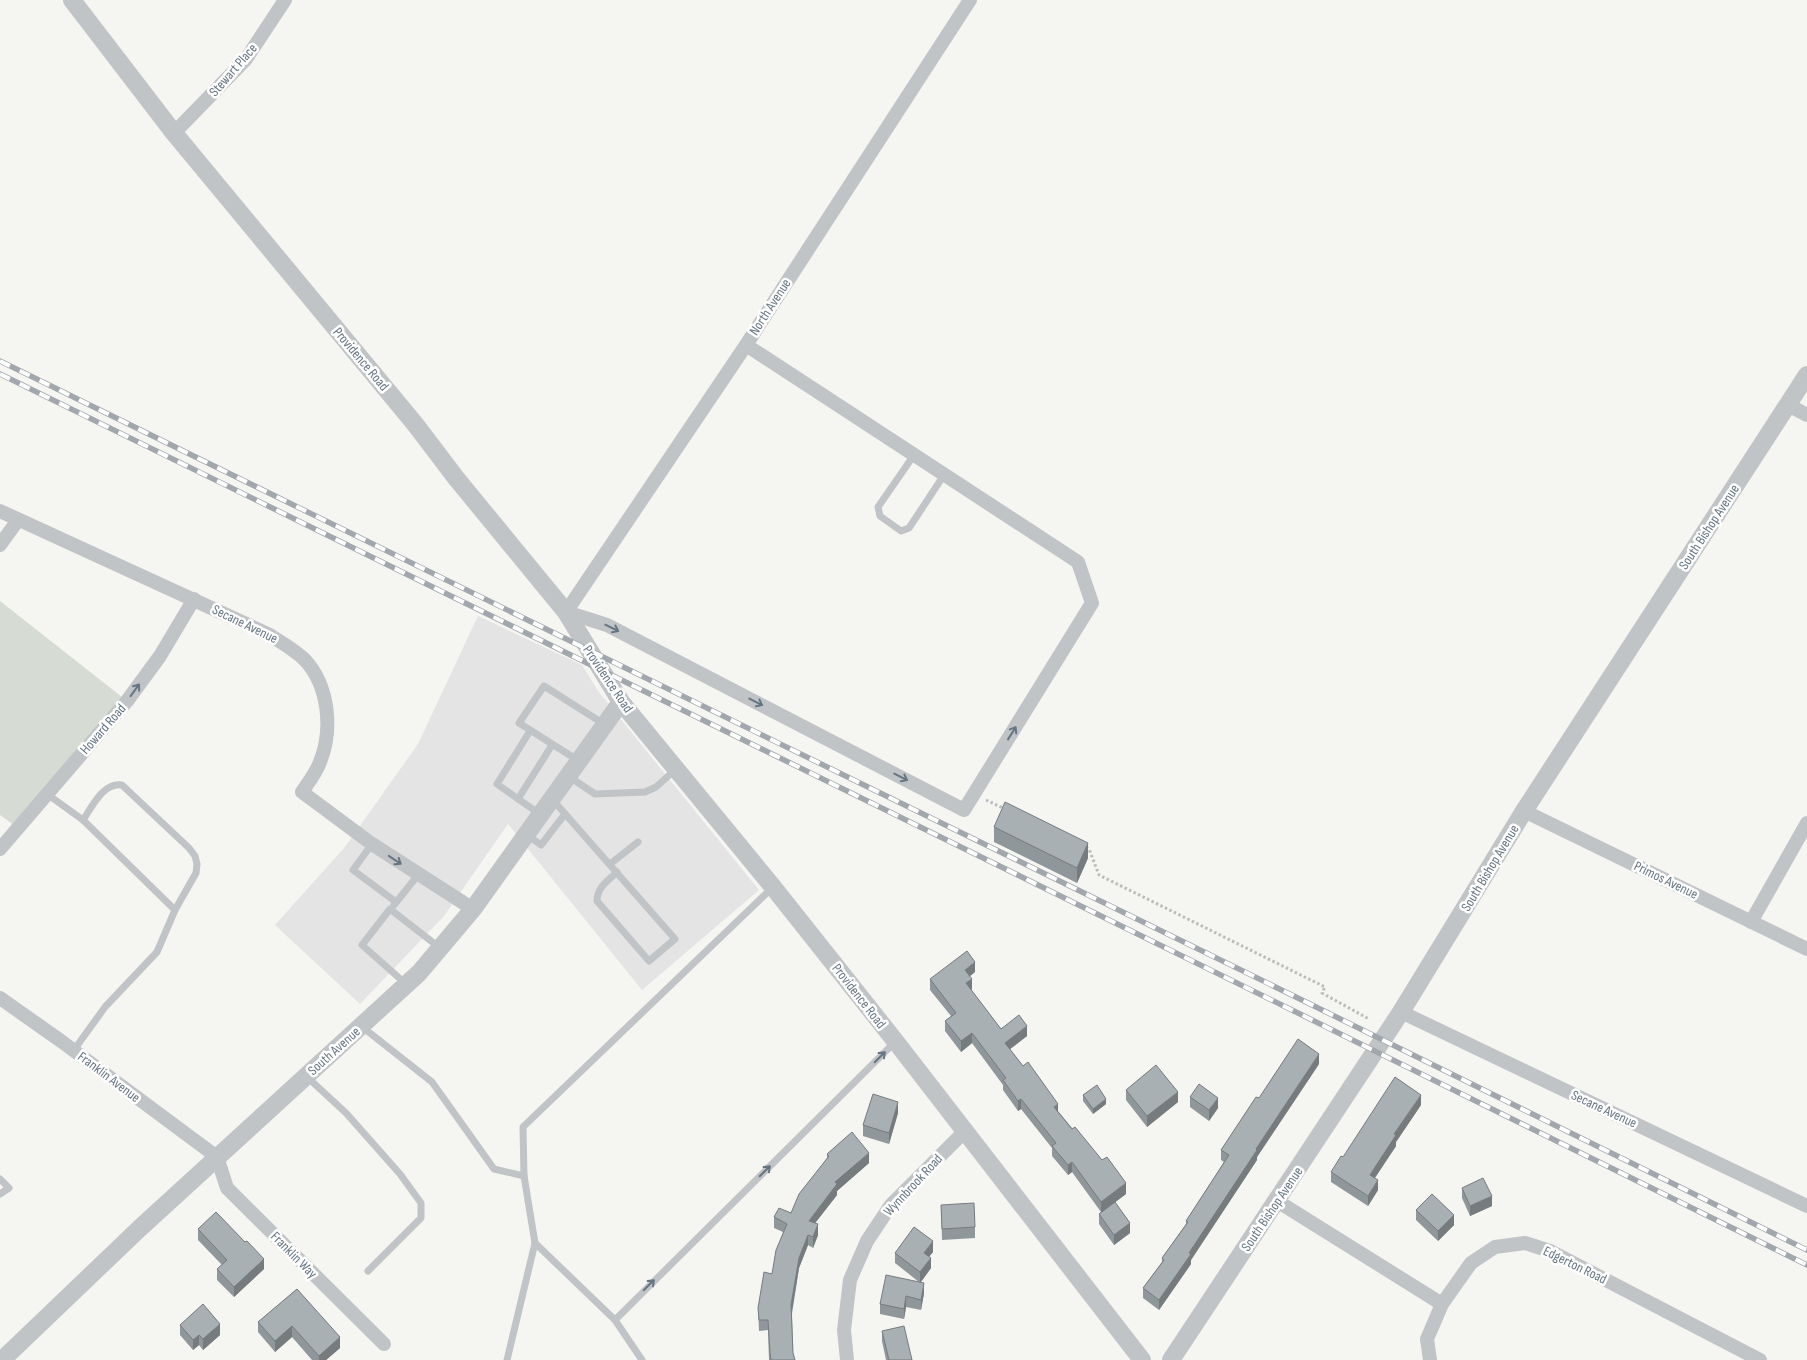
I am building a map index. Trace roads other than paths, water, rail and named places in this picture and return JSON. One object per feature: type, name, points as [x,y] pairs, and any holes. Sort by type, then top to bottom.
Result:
[{"type":"street","name":"Providence Road","points":[[72,0],[174,133],[415,424],[456,478],[566,612],[621,702],[773,886],[966,1131],[1142,1360]]},
{"type":"street","name":"Stewart Place","points":[[174,133],[246,59],[284,0]]},
{"type":"street","name":"North Avenue","points":[[566,612],[746,345],[970,0]]},
{"type":"street","points":[[566,612],[607,625],[964,810],[1092,603],[1078,562],[746,345]]},
{"type":"street","name":"South Bishop Avenue","points":[[1171,1360],[1401,1012],[1524,811],[1807,375]]},
{"type":"street","points":[[1788,405],[1807,415]]},
{"type":"street","name":"Secane Avenue","points":[[0,511],[270,635],[288,646],[305,660],[317,677],[328,711],[328,729],[320,762],[302,792],[372,844],[473,909]]},
{"type":"street","points":[[0,545],[18,520]]},
{"type":"street","name":"Howard Road","points":[[0,848],[127,701],[160,656],[194,599]]},
{"type":"street","name":"South Avenue","points":[[4,1357],[217,1157],[419,973],[473,909],[621,702]]},
{"type":"street","name":"Primos Avenue","points":[[1524,811],[1807,949]]},
{"type":"street","points":[[1751,922],[1807,823]]},
{"type":"street","name":"Franklin Avenue","points":[[0,998],[74,1050],[217,1157]]},
{"type":"street","name":"Secane Avenue","points":[[1401,1012],[1807,1206]]},
{"type":"street","name":"Wynnbrook Road","points":[[847,1360],[844,1330],[850,1280],[867,1241],[891,1206],[966,1131]]},
{"type":"street","name":"Franklin Way","points":[[217,1157],[227,1188],[384,1344]]},
{"type":"street","points":[[1277,1201],[1442,1304]]},
{"type":"street","name":"Edgerton Road","points":[[1430,1360],[1427,1339],[1442,1304],[1471,1263],[1495,1247],[1525,1243],[1550,1251],[1760,1360]]},
{"type":"lane","points":[[914,455],[878,507],[880,516],[901,531],[910,528],[944,475]]},
{"type":"lane","points":[[579,761],[519,723],[544,686],[605,724]]},
{"type":"lane","points":[[530,731],[497,784],[541,816]]},
{"type":"lane","points":[[518,799],[552,745]]},
{"type":"lane","points":[[568,776],[595,794],[645,792],[656,787],[676,769]]},
{"type":"lane","points":[[74,1050],[104,1006],[157,952],[175,910],[196,873],[198,864],[189,848],[122,785],[115,784],[108,787],[83,820]]},
{"type":"lane","points":[[47,794],[83,820],[175,910]]},
{"type":"lane","points":[[552,799],[610,864],[617,872],[675,939],[649,961],[597,901],[599,889],[617,872]]},
{"type":"lane","points":[[527,834],[542,845],[565,814]]},
{"type":"lane","points":[[610,864],[638,842]]},
{"type":"lane","points":[[372,844],[353,870],[396,902]]},
{"type":"lane","points":[[407,984],[362,945],[418,875]]},
{"type":"lane","points":[[507,1360],[535,1243],[524,1176],[523,1127],[773,886]]},
{"type":"lane","points":[[390,909],[440,948]]},
{"type":"lane","points":[[361,1026],[432,1082],[494,1169],[524,1176]]},
{"type":"lane","points":[[615,1320],[896,1042]]},
{"type":"lane","points":[[306,1076],[346,1113],[400,1174],[421,1203],[421,1218],[368,1270]]},
{"type":"lane","points":[[0,1179],[9,1188],[0,1194]]},
{"type":"lane","points":[[535,1243],[615,1320],[642,1360]]},
{"type":"railway","points":[[0,361],[1807,1250]]},
{"type":"railway","points":[[0,374],[1807,1265]]}]
